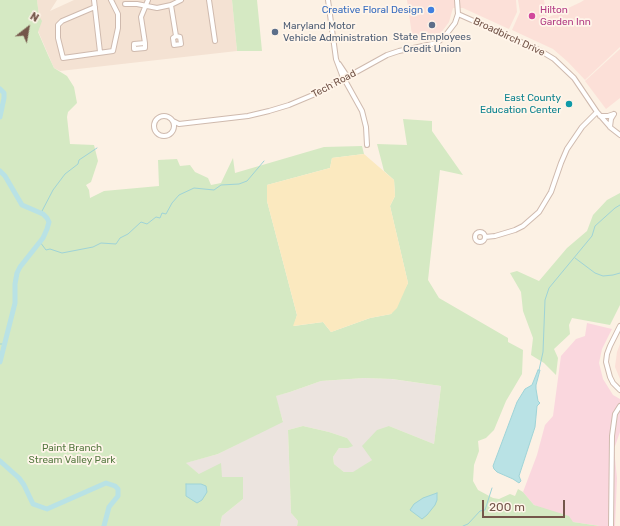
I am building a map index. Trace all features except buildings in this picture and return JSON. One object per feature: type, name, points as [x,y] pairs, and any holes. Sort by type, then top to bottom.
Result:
[{"type":"street","points":[[94,0],[100,52]]},
{"type":"street","points":[[95,7],[62,21],[58,25],[58,38],[63,58],[112,51],[118,28],[118,14],[111,0]]},
{"type":"street","points":[[145,43],[141,17],[148,0]]},
{"type":"street","points":[[125,4],[146,5],[157,8],[171,5],[181,0]]},
{"type":"street","points":[[209,0],[215,41]]},
{"type":"street","points":[[328,0],[337,63],[342,69],[362,112],[366,127],[367,145]]},
{"type":"street","points":[[457,0],[458,14]]},
{"type":"street","points":[[171,5],[176,36]]},
{"type":"street","name":"Tech Road","points":[[179,124],[248,116],[269,111],[306,98],[399,50],[437,43],[452,28],[458,14]]},
{"type":"street","name":"Broadbirch Drive","points":[[458,14],[540,50],[554,59],[574,78],[599,114],[610,127],[620,135]]},
{"type":"street","points":[[485,237],[495,236],[515,230],[523,226],[539,212],[551,192],[567,150],[582,127],[599,114],[608,116],[614,114],[611,119],[610,127]]},
{"type":"street","points":[[160,117],[168,117],[179,124],[171,133],[164,136],[158,133],[154,126],[155,121],[160,117]]},
{"type":"street","points":[[173,121],[174,128]]},
{"type":"street","points":[[620,326],[610,346],[606,362],[610,377],[620,390]]},
{"type":"street","points":[[611,526],[612,436],[615,414],[620,406]]},
{"type":"shaded area","points":[[37,0],[57,0],[50,11],[74,0],[232,0],[237,51],[60,71],[54,68],[38,31],[39,16]]},
{"type":"shaded area","points":[[407,0],[516,0],[517,12],[509,29],[463,8],[453,8],[449,22],[440,34],[433,38],[413,42]]},
{"type":"shaded area","points":[[518,0],[544,0],[547,18],[584,0],[620,0],[620,47],[585,80],[553,49],[512,30],[520,12]]},
{"type":"shaded area","points":[[620,49],[620,98],[606,109],[585,81]]},
{"type":"shaded area","points":[[587,323],[612,329],[602,349],[599,363],[603,379],[613,395],[620,399],[620,432],[614,449],[617,478],[615,526],[600,526],[573,522],[534,505],[523,492],[537,455],[545,425],[553,416],[561,356],[576,339],[585,336]]},
{"type":"shaded area","points":[[620,344],[620,379],[615,367],[617,352]]},
{"type":"shaded area","points":[[364,378],[391,379],[441,386],[434,444],[389,426],[372,460],[353,473],[344,472],[334,464],[333,457],[339,448],[348,448],[347,438],[303,426],[288,430],[291,513],[298,521],[297,526],[220,526],[222,516],[243,499],[222,477],[199,474],[185,463],[218,454],[283,421],[275,396],[321,381]]},
{"type":"green space","name":"Paint Branch Stream Valley Park","points":[[0,0],[37,0],[39,16],[42,21],[38,32],[54,68],[67,76],[74,87],[77,103],[68,112],[67,117],[70,144],[94,145],[98,161],[91,182],[86,185],[89,190],[90,198],[104,191],[159,186],[158,160],[177,159],[180,166],[190,165],[195,172],[208,178],[211,185],[221,183],[233,158],[235,173],[324,147],[362,146],[364,154],[332,158],[330,168],[267,185],[267,201],[297,315],[294,326],[323,322],[331,332],[370,318],[391,314],[408,283],[390,206],[395,196],[394,180],[384,171],[377,144],[407,145],[403,119],[432,121],[432,131],[463,175],[440,170],[428,280],[439,298],[508,338],[508,342],[523,350],[522,374],[506,401],[494,430],[486,438],[478,441],[479,451],[474,465],[473,481],[478,490],[493,498],[499,499],[510,494],[515,496],[518,489],[523,492],[534,505],[569,516],[573,522],[600,526],[297,526],[298,521],[291,513],[288,430],[303,426],[347,438],[353,446],[348,448],[339,448],[333,457],[334,464],[344,472],[353,472],[372,460],[362,446],[377,430],[389,426],[434,444],[441,386],[392,379],[364,378],[321,381],[276,396],[283,422],[218,454],[186,463],[199,474],[221,463],[222,477],[243,477],[243,499],[222,516],[220,526],[0,526]]},
{"type":"green space","points":[[232,0],[257,0],[262,51],[237,51]]},
{"type":"green space","points":[[620,193],[620,305],[610,325],[572,318],[569,325],[570,334],[554,349],[558,358],[556,375],[544,363],[531,355],[533,338],[523,311],[521,292],[510,273],[517,271],[539,281],[567,248],[587,231],[593,215],[607,200]]},
{"type":"sand","points":[[364,154],[394,180],[395,196],[390,206],[408,283],[397,308],[391,314],[370,318],[331,332],[323,322],[293,326],[297,315],[267,201],[267,185],[330,168],[332,158]]},
{"type":"water","points":[[538,370],[540,370],[536,389],[538,401],[540,403],[537,406],[535,427],[519,476],[521,481],[519,483],[497,472],[493,466],[517,402],[525,389],[532,385]]},
{"type":"water","points":[[186,484],[201,484],[206,486],[207,492],[202,500],[197,503],[186,496]]},
{"type":"water","points":[[437,493],[435,505],[422,519],[410,510],[414,504],[423,498]]},
{"type":"waterway","points":[[0,89],[4,93],[0,117]]},
{"type":"waterway","points":[[41,213],[53,190],[65,174],[78,164],[79,160],[97,148]]},
{"type":"waterway","points":[[40,242],[46,250],[50,249],[62,253],[93,247],[101,243],[116,244],[120,238],[128,234],[141,222],[147,224],[156,217],[160,218],[162,213],[166,214],[172,203],[179,195],[194,188],[214,190],[221,185],[239,184],[247,181],[264,161]]},
{"type":"waterway","points":[[0,171],[5,176],[22,205],[43,214],[49,222],[43,238],[17,273],[15,284],[15,303],[0,362]]},
{"type":"waterway","points":[[539,370],[543,352],[545,300],[549,288],[592,236],[595,226],[620,205]]},
{"type":"waterway","points":[[575,258],[595,273],[603,276],[620,273]]},
{"type":"waterway","points":[[0,344],[6,344]]},
{"type":"waterway","points":[[0,461],[19,478],[33,504],[47,509],[106,483],[115,486],[118,489],[118,496],[109,507],[104,526]]},
{"type":"waterway","points":[[463,526],[468,524],[480,511],[485,510],[492,488]]},
{"type":"place","name":"Creative Floral Design","points":[[431,10]]},
{"type":"place","name":"Hilton Garden Inn","points":[[532,16]]},
{"type":"place","name":"State Employees Credit Union","points":[[432,25]]},
{"type":"place","name":"Maryland Motor Vehicle Administration","points":[[275,32]]},
{"type":"place","name":"East County Education Center","points":[[569,104]]}]
